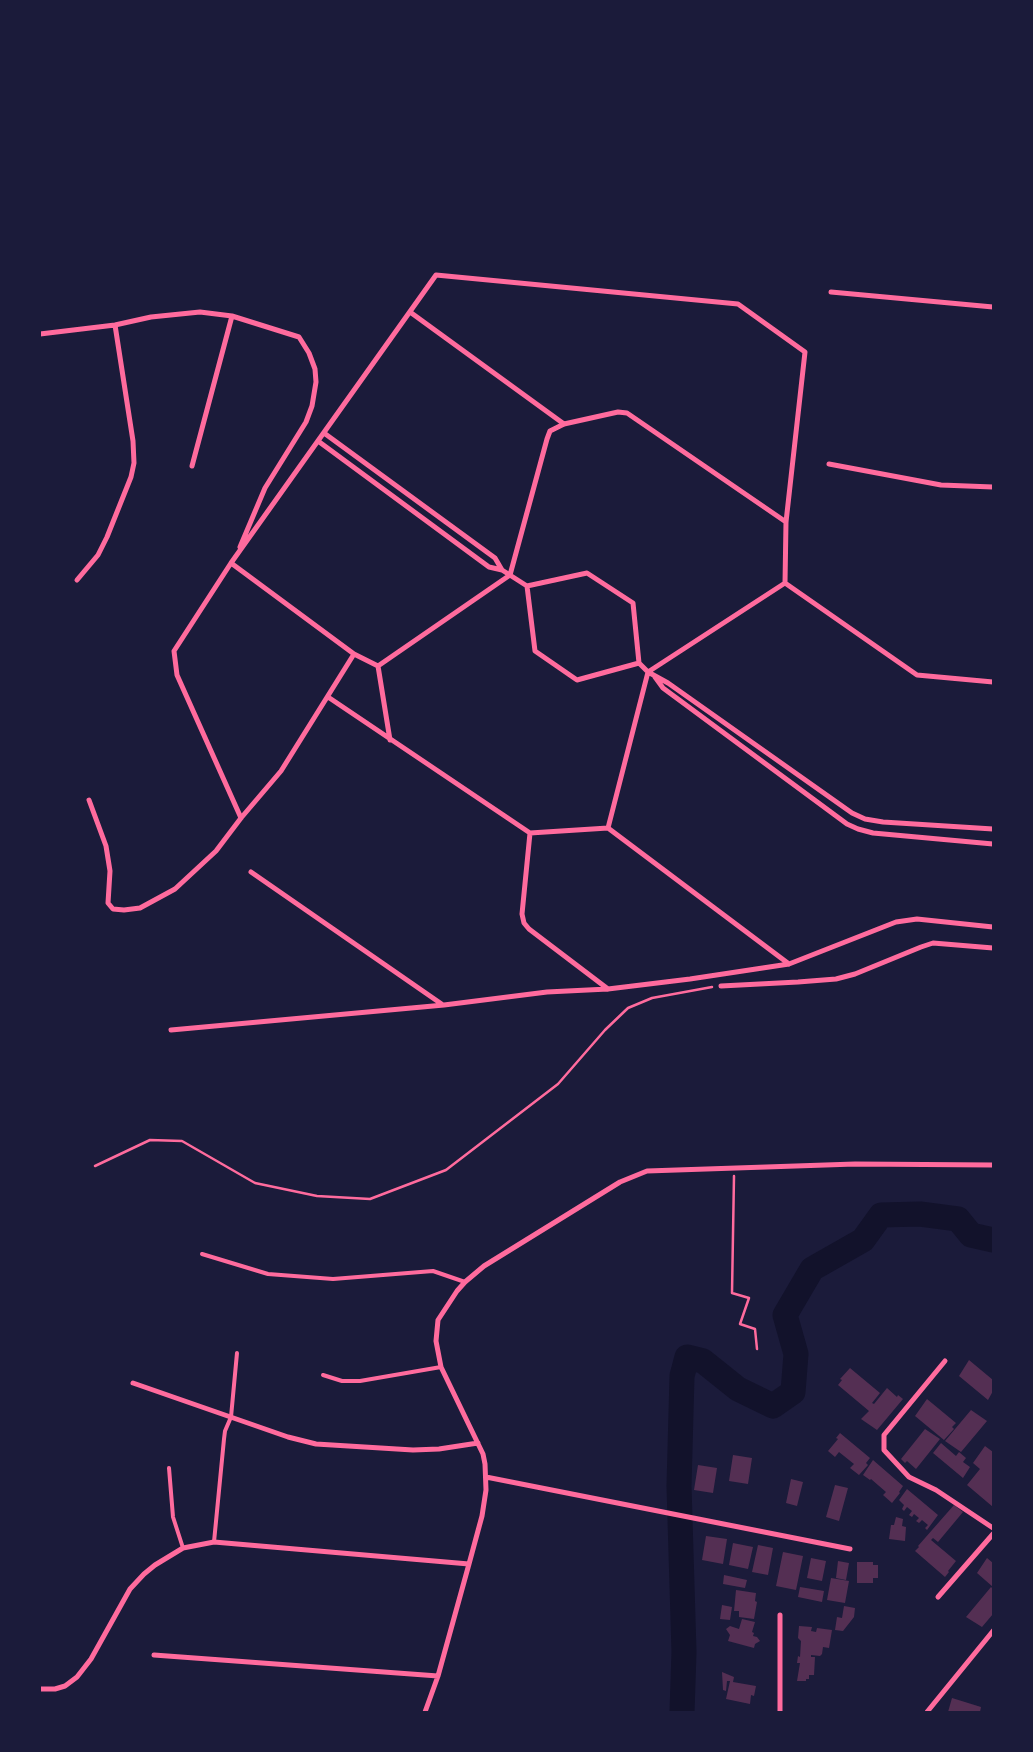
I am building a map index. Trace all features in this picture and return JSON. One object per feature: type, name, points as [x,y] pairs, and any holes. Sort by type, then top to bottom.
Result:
[{"type":"street","points":[[241,818],[177,675],[174,651],[236,555],[436,275],[738,304],[805,352],[786,522],[785,583]]},
{"type":"street","points":[[831,292],[993,307]]},
{"type":"street","points":[[40,334],[115,325],[151,317],[200,312],[232,316],[299,337],[310,353],[315,369],[316,382],[312,406],[306,422],[265,488],[236,555]]},
{"type":"street","points":[[410,312],[564,424]]},
{"type":"street","points":[[192,466],[232,316]]},
{"type":"street","points":[[77,580],[98,555],[107,537],[131,477],[134,463],[133,441],[115,325]]},
{"type":"street","points":[[378,666],[510,575],[550,430],[564,424],[618,412],[627,413],[786,522]]},
{"type":"street","points":[[324,433],[495,558],[502,570]]},
{"type":"street","points":[[318,441],[489,566],[502,570],[527,586],[587,573],[633,603],[639,663],[648,672],[668,683],[852,813],[866,819],[883,822],[993,829]]},
{"type":"street","points":[[829,464],[941,484],[993,487]]},
{"type":"street","points":[[231,563],[354,654],[378,666]]},
{"type":"street","points":[[608,828],[648,672],[785,583]]},
{"type":"street","points":[[785,583],[917,675],[993,682]]},
{"type":"street","points":[[527,586],[535,651],[577,680],[639,663]]},
{"type":"street","points":[[89,800],[106,846],[110,871],[108,903],[113,909],[140,908],[174,889],[216,851],[281,771],[354,654]]},
{"type":"street","points":[[378,666],[390,740]]},
{"type":"street","points":[[655,677],[663,688],[847,824],[873,833],[993,844]]},
{"type":"street","points":[[328,697],[530,834],[608,828],[789,964]]},
{"type":"street","points":[[530,834],[522,914],[524,923],[529,929],[608,989]]},
{"type":"street","points":[[251,872],[444,1005]]},
{"type":"street","points":[[171,1030],[444,1005],[547,992],[608,989],[690,979],[789,964],[896,922],[917,919],[993,927]]},
{"type":"street","points":[[721,986],[836,979],[855,974],[920,946],[933,943],[993,948]]},
{"type":"street","points":[[425,1712],[438,1676],[482,1516],[486,1477],[483,1454],[441,1367],[436,1341],[438,1320],[465,1282],[484,1266],[633,1175],[647,1170],[864,1164],[993,1165]]},
{"type":"street","points":[[945,1361],[884,1435],[884,1450],[908,1477],[936,1490],[993,1528]]},
{"type":"street","points":[[133,1383],[288,1437],[316,1444],[412,1450],[439,1449],[478,1443]]},
{"type":"street","points":[[486,1477],[850,1549]]},
{"type":"street","points":[[938,1597],[993,1534]]},
{"type":"street","points":[[40,1688],[55,1689],[65,1686],[77,1677],[91,1659],[130,1589],[155,1565],[183,1548],[214,1542],[469,1564]]},
{"type":"street","points":[[780,1616],[780,1712]]},
{"type":"street","points":[[927,1712],[993,1630]]},
{"type":"street","points":[[154,1656],[438,1676]]},
{"type":"lane","points":[[202,1254],[268,1274],[333,1279],[433,1270],[465,1282]]},
{"type":"lane","points":[[214,1542],[224,1440],[231,1418],[238,1353]]},
{"type":"lane","points":[[323,1375],[342,1381],[360,1381],[441,1367]]},
{"type":"lane","points":[[169,1468],[173,1517],[183,1548]]},
{"type":"path","points":[[96,1166],[150,1140],[182,1141],[256,1183],[318,1196],[370,1199],[446,1170],[558,1084],[605,1030],[628,1008],[652,998],[721,986]]},
{"type":"path","points":[[734,1167],[732,1293],[749,1298],[740,1324],[754,1329],[757,1349]]},
{"type":"building","points":[[969,1360],[993,1380],[993,1391],[988,1400],[959,1376]]},
{"type":"building","points":[[850,1368],[880,1393],[872,1403],[874,1404],[887,1388],[897,1397],[898,1395],[903,1399],[877,1430],[861,1419],[869,1411],[838,1385],[842,1380],[840,1379]]},
{"type":"building","points":[[927,1399],[956,1423],[952,1427],[954,1429],[944,1440],[915,1416]]},
{"type":"building","points":[[971,1410],[987,1421],[961,1452],[945,1441]]},
{"type":"building","points":[[925,1429],[940,1439],[916,1469],[907,1461],[905,1463],[901,1459]]},
{"type":"building","points":[[840,1433],[870,1458],[866,1463],[868,1465],[859,1475],[850,1468],[854,1464],[839,1452],[835,1457],[828,1451],[838,1439],[836,1438]]},
{"type":"building","points":[[941,1443],[956,1456],[959,1452],[966,1458],[963,1462],[970,1467],[963,1478],[933,1453]]},
{"type":"building","points":[[985,1446],[993,1452],[993,1507],[967,1485],[980,1469],[973,1463]]},
{"type":"building","points":[[733,1455],[752,1458],[748,1484],[729,1481]]},
{"type":"building","points":[[873,1460],[903,1486],[892,1503],[883,1495],[886,1492],[871,1479],[863,1475]]},
{"type":"building","points":[[698,1465],[717,1468],[713,1493],[694,1490]]},
{"type":"building","points":[[791,1479],[803,1482],[797,1506],[786,1503]]},
{"type":"building","points":[[835,1485],[848,1488],[839,1521],[826,1517]]},
{"type":"building","points":[[907,1489],[938,1515],[927,1530],[925,1528],[928,1525],[922,1520],[919,1523],[916,1521],[919,1518],[914,1514],[912,1517],[909,1515],[912,1511],[907,1507],[904,1511],[902,1509],[904,1505],[899,1500]]},
{"type":"building","points":[[954,1505],[963,1512],[938,1542],[933,1538],[931,1540],[956,1561],[945,1577],[915,1551]]},
{"type":"building","points":[[896,1517],[903,1519],[902,1526],[906,1527],[905,1541],[889,1539],[891,1525],[894,1525]]},
{"type":"building","points":[[706,1536],[727,1539],[723,1564],[702,1560]]},
{"type":"building","points":[[733,1543],[753,1547],[748,1569],[729,1565]]},
{"type":"building","points":[[758,1545],[773,1548],[768,1575],[752,1572]]},
{"type":"building","points":[[783,1552],[803,1556],[796,1590],[776,1586]]},
{"type":"building","points":[[811,1558],[826,1561],[822,1581],[807,1578]]},
{"type":"building","points":[[987,1558],[993,1563],[993,1587],[977,1573]]},
{"type":"building","points":[[838,1561],[849,1563],[846,1580],[836,1578]]},
{"type":"building","points":[[857,1562],[873,1562],[873,1565],[878,1565],[878,1578],[873,1578],[873,1583],[857,1583]]},
{"type":"building","points":[[724,1575],[747,1580],[745,1588],[723,1584]]},
{"type":"building","points":[[831,1578],[849,1581],[845,1603],[827,1600]]},
{"type":"building","points":[[800,1587],[824,1591],[822,1602],[798,1597]]},
{"type":"building","points":[[991,1587],[993,1589],[993,1614],[982,1627],[966,1617]]},
{"type":"building","points":[[736,1590],[756,1593],[755,1601],[757,1602],[754,1619],[739,1617],[739,1611],[734,1611]]},
{"type":"building","points":[[722,1605],[732,1607],[730,1620],[720,1619]]},
{"type":"building","points":[[844,1606],[855,1608],[854,1617],[843,1631],[835,1630],[837,1617],[842,1618]]},
{"type":"building","points":[[742,1619],[755,1622],[752,1632],[754,1633],[753,1636],[757,1637],[760,1641],[755,1644],[754,1648],[728,1641],[730,1635],[726,1629],[730,1626],[739,1629]]},
{"type":"building","points":[[799,1626],[812,1627],[811,1631],[816,1632],[817,1628],[832,1630],[829,1648],[823,1647],[820,1656],[811,1655],[811,1657],[815,1657],[814,1675],[809,1675],[809,1679],[806,1679],[806,1681],[797,1681],[800,1663],[797,1663],[798,1656],[800,1657],[801,1641],[798,1638]]},
{"type":"building","points":[[722,1672],[734,1677],[733,1682],[756,1686],[754,1696],[751,1695],[750,1704],[726,1699],[730,1681],[727,1681],[726,1691],[723,1690]]},
{"type":"building","points":[[952,1698],[981,1707],[980,1712],[948,1712]]},
{"type":"waterway","points":[[682,1712],[684,1652],[679,1486],[682,1376],[687,1357],[703,1361],[738,1389],[773,1406],[793,1392],[796,1354],[785,1315],[812,1269],[863,1240],[881,1215],[920,1214],[958,1219],[971,1235],[993,1240]]}]
